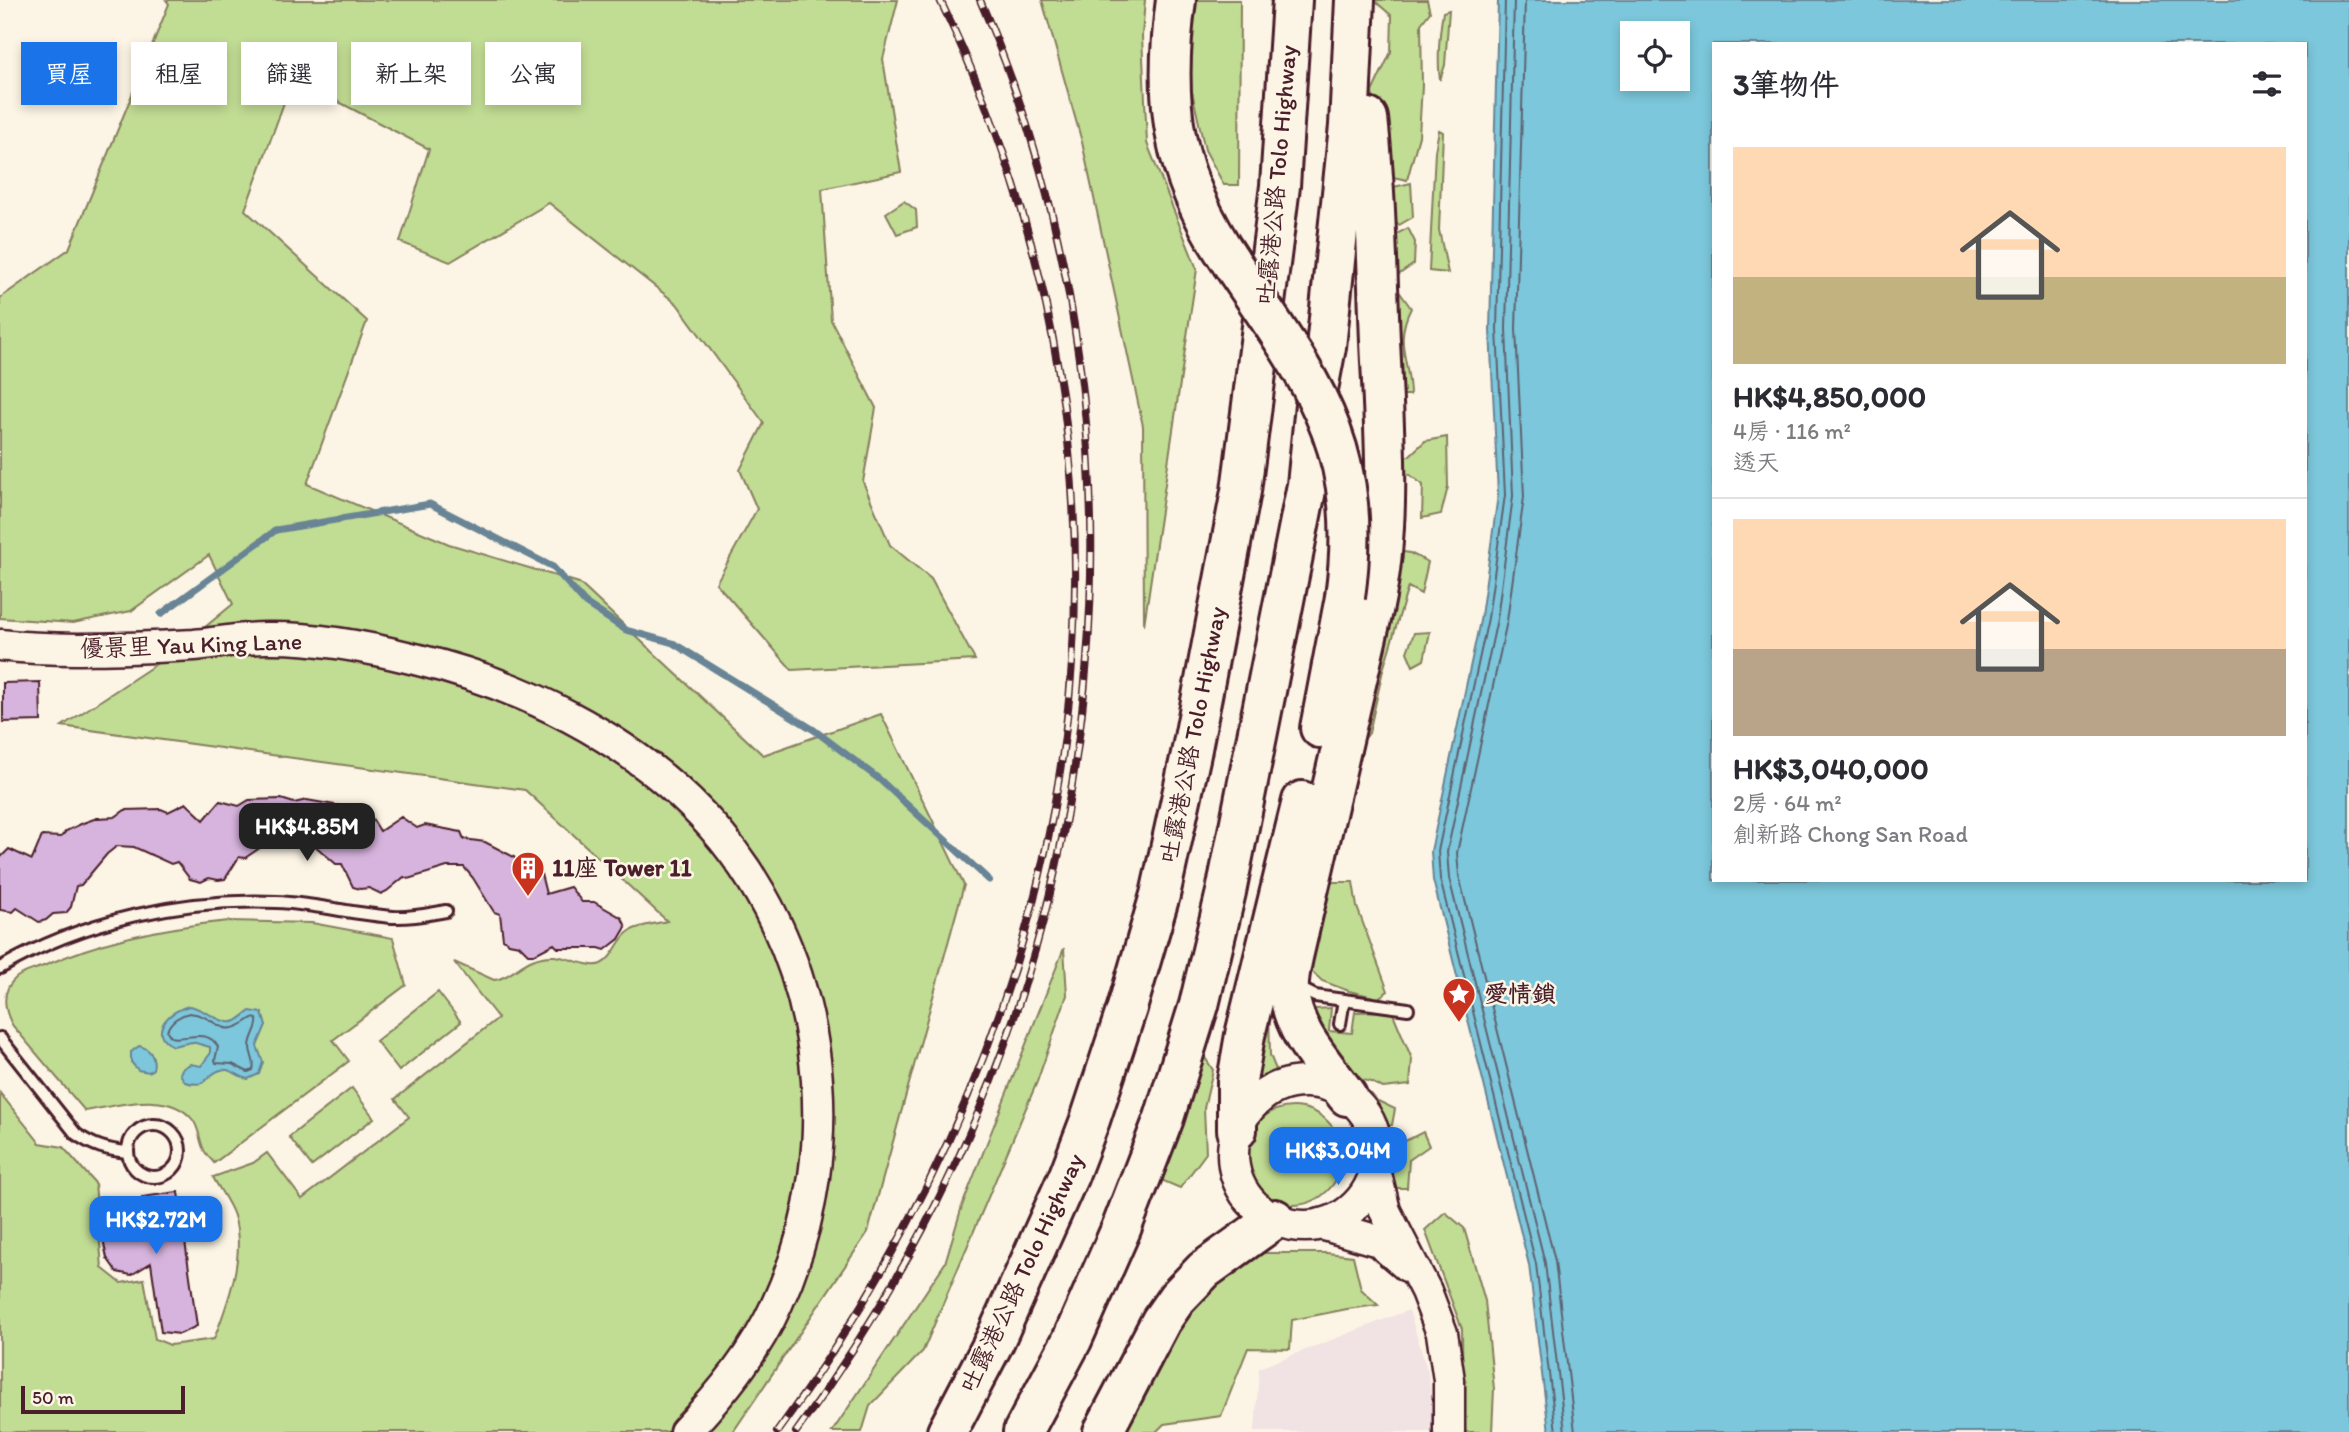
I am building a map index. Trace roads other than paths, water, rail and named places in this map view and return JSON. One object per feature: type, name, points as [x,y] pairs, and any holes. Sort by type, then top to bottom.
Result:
[{"type":"highway","points":[[1176,0],[1169,89],[1178,149],[1204,218],[1298,362],[1320,401],[1335,436],[1347,487],[1350,522],[1350,556],[1345,597],[1322,720],[1245,1035],[1237,1081],[1237,1130]]},
{"type":"highway","name":"吐露港公路 Tolo Highway","points":[[947,1432],[995,1340],[1069,1175],[1090,1121],[1127,1008],[1160,895],[1191,754],[1241,491],[1280,186],[1292,0]]},
{"type":"highway","points":[[1347,1096],[1298,1024],[1291,1006],[1289,982],[1374,606],[1381,559],[1384,448],[1378,281],[1368,122],[1355,15]]},
{"type":"highway","points":[[1023,1432],[1072,1340],[1121,1229],[1164,1118],[1196,1016],[1226,892],[1307,485],[1315,405],[1326,347],[1349,126],[1355,15]]},
{"type":"highway","points":[[1103,1432],[1161,1321],[1177,1298],[1204,1270],[1275,1219]]},
{"type":"street","name":"優景里 Yau King Lane","points":[[0,645],[21,648],[194,645],[266,638],[356,647],[416,659],[513,691],[567,716],[617,744],[660,775],[702,815],[727,844],[755,885],[780,931],[801,985],[813,1038],[819,1088],[820,1135],[807,1219],[796,1258],[778,1304],[753,1349],[729,1383],[685,1432]]},
{"type":"street","points":[[1375,1170],[1365,1195],[1356,1205],[1334,1220],[1303,1226],[1275,1219],[1252,1202],[1239,1183],[1233,1161],[1237,1130],[1244,1115],[1259,1098],[1273,1089],[1292,1083],[1331,1087],[1360,1107],[1369,1121],[1376,1145],[1375,1170],[1385,1212],[1426,1291],[1442,1333],[1449,1380],[1449,1432]]},
{"type":"street","points":[[1321,1224],[1378,1241],[1415,1273]]},
{"type":"lane","points":[[0,968],[65,936],[131,916],[193,905],[276,902],[394,917],[446,911]]},
{"type":"lane","points":[[1289,982],[1310,995],[1408,1009]]},
{"type":"lane","points":[[1340,1024],[1344,1000]]},
{"type":"lane","points":[[0,1038],[76,1134],[91,1145],[128,1152]]},
{"type":"lane","points":[[149,1125],[158,1125],[174,1134],[180,1150],[175,1167],[160,1177],[142,1174],[135,1168],[128,1152],[134,1135],[149,1125]]},
{"type":"water","points":[[1498,0],[2349,0],[2349,1432],[1549,1432],[1529,1265],[1433,880],[1431,851],[1481,616],[1498,495],[1490,330]]},
{"type":"water","points":[[189,1006],[231,1022],[250,1011],[262,1013],[266,1025],[257,1046],[263,1062],[259,1074],[248,1079],[228,1070],[221,1070],[199,1084],[185,1082],[180,1074],[182,1069],[190,1064],[201,1066],[210,1054],[210,1047],[192,1042],[173,1046],[165,1041],[161,1029],[168,1017]]},
{"type":"water","points":[[139,1046],[149,1051],[153,1057],[153,1069],[149,1072],[138,1070],[131,1062],[131,1052]]},
{"type":"waterway","points":[[161,614],[276,530],[430,504],[553,567],[585,603],[626,630],[673,643],[814,730],[879,779],[989,880]]},
{"type":"railway","points":[[777,1432],[884,1267],[968,1095],[1029,919],[1065,738],[1075,554],[1058,369],[1014,184],[940,0]]},
{"type":"railway","points":[[796,1432],[853,1349],[905,1263],[951,1173],[991,1081],[1035,950],[1067,815],[1085,678],[1091,539],[1084,401],[1063,264],[1028,130],[980,0]]},
{"type":"place","name":"11座 Tower 11","points":[[528,898]]},
{"type":"place","name":"愛情鎖","points":[[1459,1024]]}]
